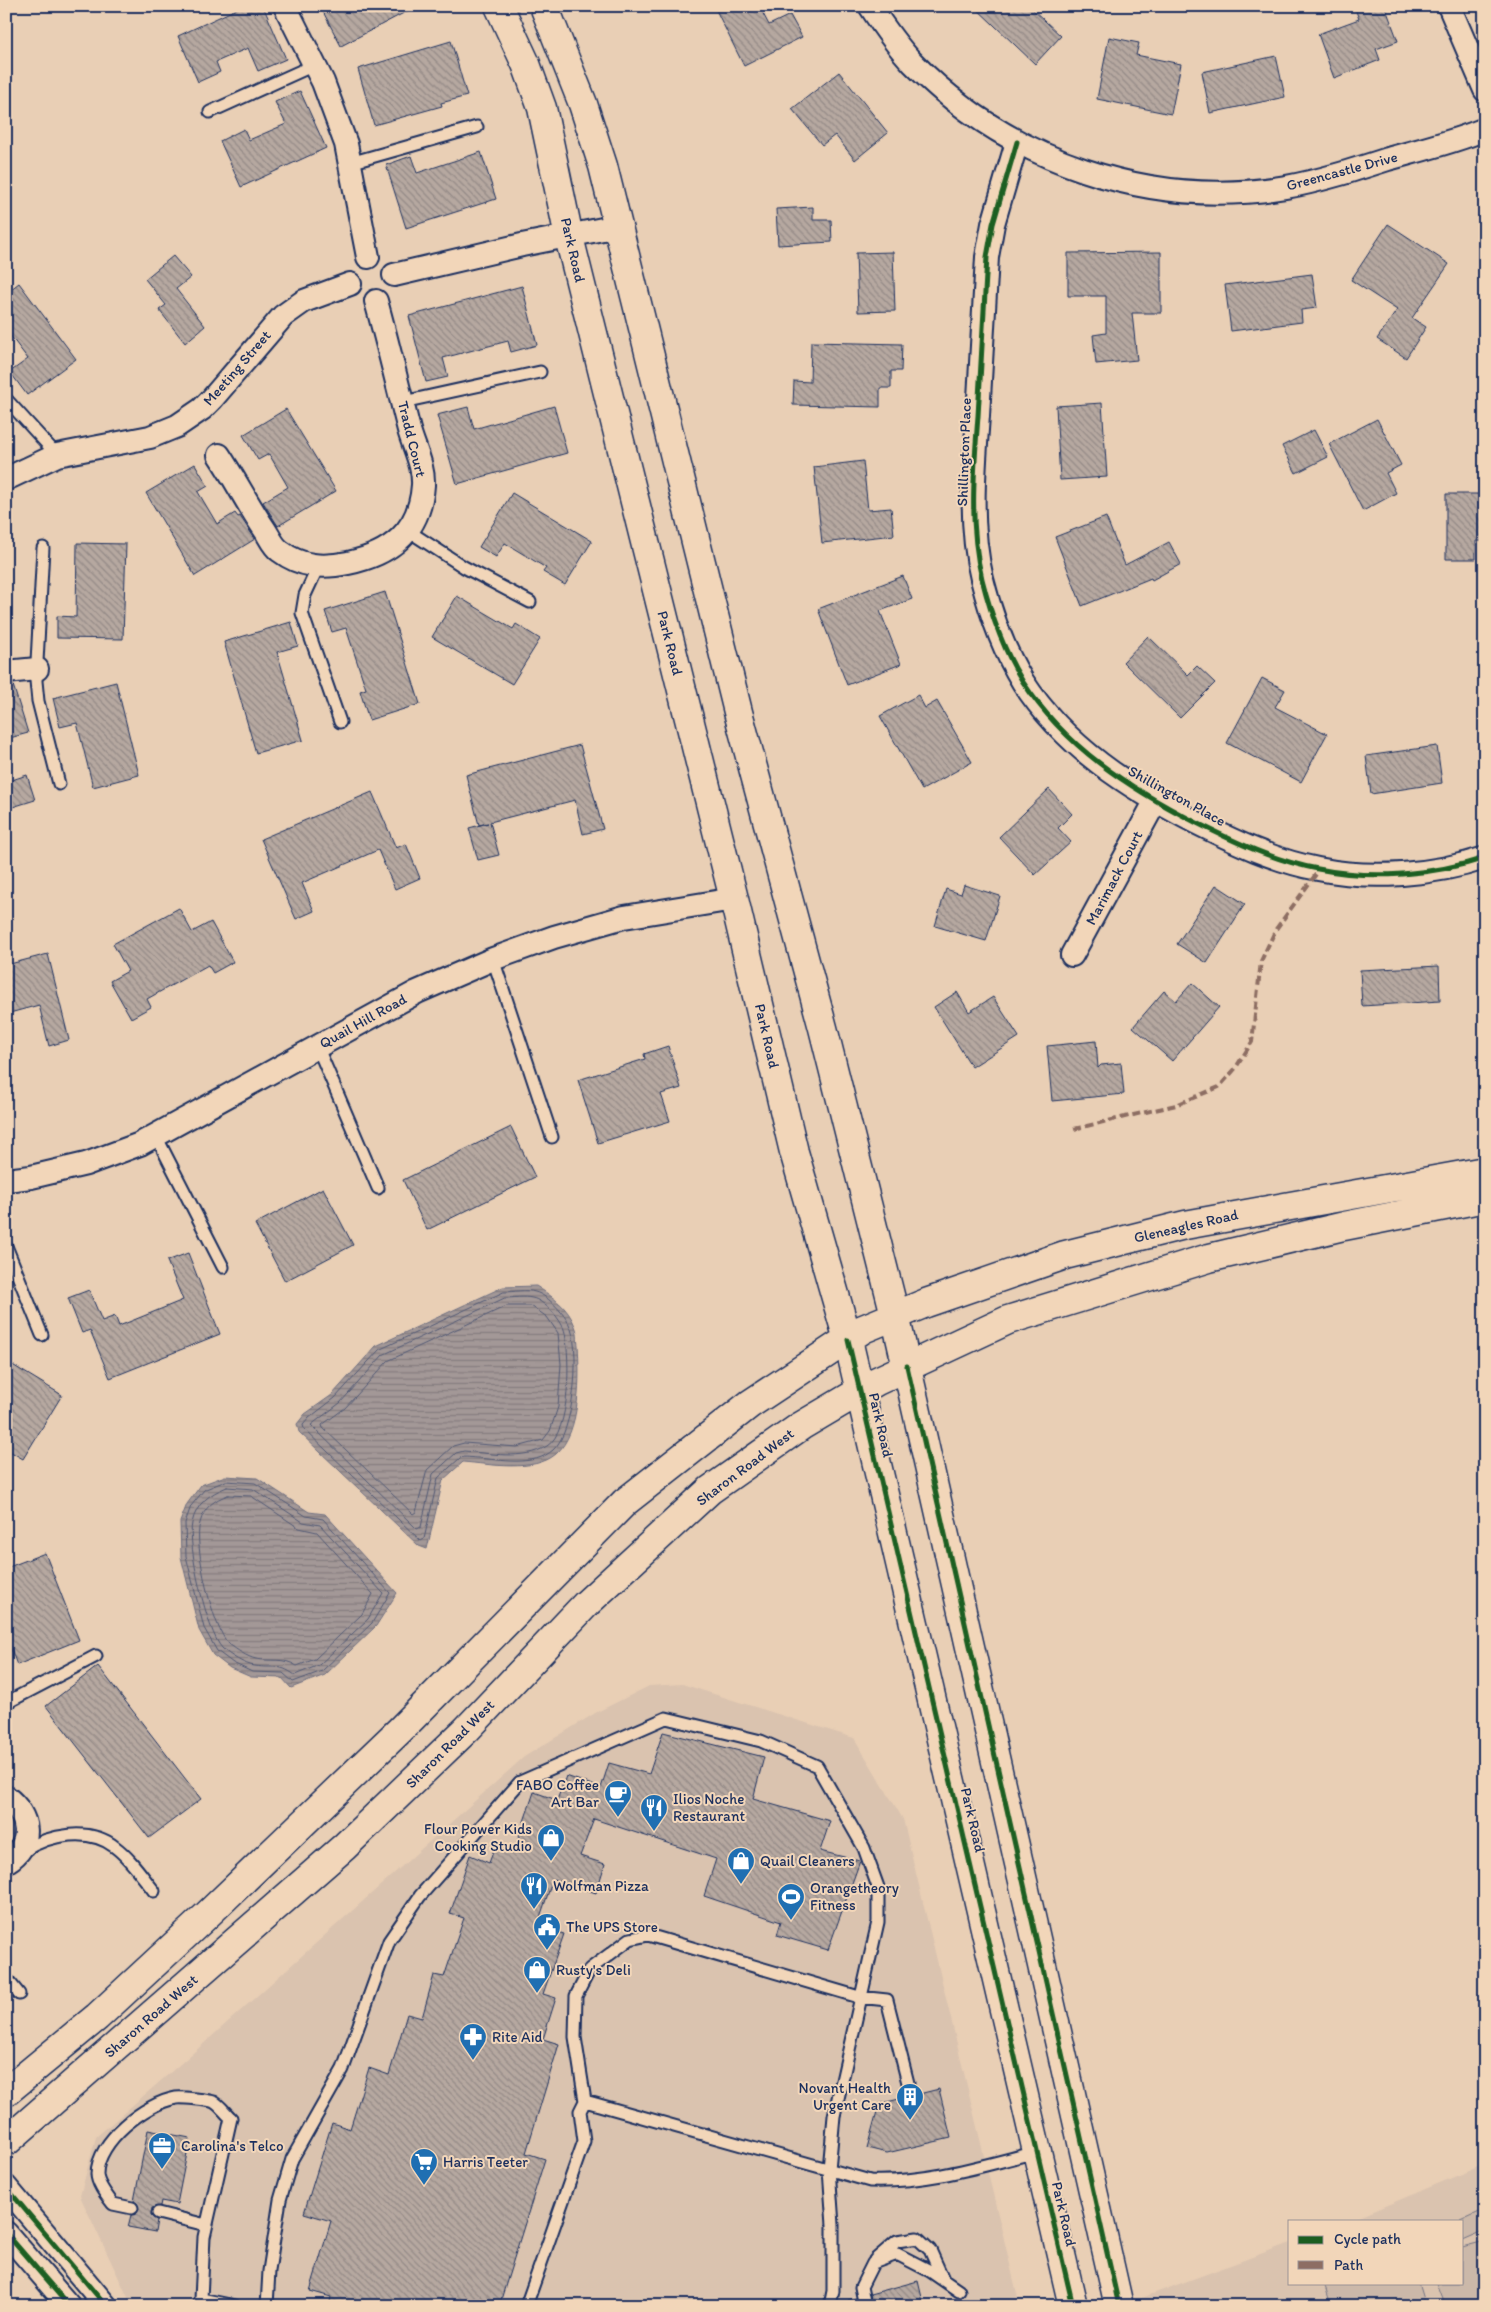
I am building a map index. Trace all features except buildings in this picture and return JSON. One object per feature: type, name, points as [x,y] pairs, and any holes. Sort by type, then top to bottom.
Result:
[{"type":"main road","name":"Park Road","points":[[499,6],[526,64],[542,108],[569,237],[734,899],[794,1152],[848,1340],[1073,2306]]},
{"type":"main road","points":[[544,6],[586,113],[604,166],[738,712],[823,1028],[895,1315],[1119,2306]]},
{"type":"main road","name":"Gleneagles Road","points":[[895,1315],[1065,1255],[1185,1225],[1485,1171]]},
{"type":"main road","points":[[907,1366],[1008,1320],[1209,1258],[1344,1226],[1485,1198]]},
{"type":"main road","points":[[6,2092],[97,2017],[206,1916],[400,1730],[625,1502],[750,1404],[864,1329],[895,1315]]},
{"type":"main road","name":"Sharon Road West","points":[[6,2142],[344,1847],[467,1729],[586,1604],[710,1490],[801,1426],[907,1366]]},
{"type":"street","points":[[285,6],[327,91],[346,144],[368,258]]},
{"type":"street","name":"Greencastle Drive","points":[[870,6],[890,36],[913,62],[945,92],[976,117],[1017,142],[1059,162],[1142,186],[1196,192],[1250,191],[1286,187],[1327,178],[1485,129]]},
{"type":"street","points":[[1448,6],[1485,90]]},
{"type":"street","name":"Shillington Place","points":[[1017,142],[993,224],[987,257],[974,476],[975,530],[981,577],[995,624],[1023,682],[1042,708],[1074,743],[1111,774],[1155,802],[1234,842],[1284,861],[1319,870],[1365,874],[1399,874],[1448,868],[1485,858]]},
{"type":"street","points":[[394,275],[522,245],[618,226]]},
{"type":"street","points":[[368,258],[377,258],[385,261],[391,267],[394,275],[394,284],[391,292],[385,298],[376,301],[360,298],[350,284],[350,275],[354,267],[368,258]]},
{"type":"street","name":"Meeting Street","points":[[6,479],[57,455],[150,437],[177,426],[212,399],[283,316],[304,301],[350,284]]},
{"type":"street","name":"Tradd Court","points":[[219,455],[246,502],[278,550],[294,560],[318,567],[366,559],[387,550],[407,530],[421,505],[423,483],[420,459],[410,432],[376,301]]},
{"type":"street","points":[[6,672],[37,669]]},
{"type":"street","name":"Marimack Court","points":[[1072,955],[1155,802]]},
{"type":"street","name":"Quail Hill Road","points":[[6,1180],[31,1177],[86,1164],[156,1136],[417,992],[493,959],[554,937],[624,917],[734,899]]},
{"type":"street","points":[[6,1797],[17,1806],[25,1818],[27,1832],[23,1846],[9,1862]]},
{"type":"street","points":[[6,2187],[106,2306]]},
{"type":"street","points":[[6,2234],[69,2306]]},
{"type":"lane","points":[[210,112],[314,65]]},
{"type":"lane","points":[[350,163],[477,127]]},
{"type":"lane","points":[[403,402],[540,372]]},
{"type":"lane","points":[[6,399],[57,455]]},
{"type":"lane","points":[[407,530],[464,567],[530,602]]},
{"type":"lane","points":[[43,548],[37,669],[38,701],[60,784]]},
{"type":"lane","points":[[318,567],[305,595],[302,613],[340,722]]},
{"type":"lane","points":[[493,959],[552,1137]]},
{"type":"lane","points":[[317,1046],[378,1188]]},
{"type":"lane","points":[[156,1136],[223,1267]]},
{"type":"lane","points":[[6,1246],[42,1335]]},
{"type":"lane","points":[[6,1703],[96,1656]]},
{"type":"lane","points":[[267,2306],[269,2271],[280,2200],[292,2159],[343,2069],[389,1941],[420,1896],[520,1782],[666,1718],[761,1741],[817,1766],[864,1848],[878,1887],[878,1922],[859,1998],[834,2116],[829,2169],[833,2225],[833,2291],[830,2306]]},
{"type":"lane","points":[[9,1862],[34,1844],[56,1836],[82,1836],[103,1839],[117,1848],[154,1891]]},
{"type":"lane","points":[[526,2306],[584,2141],[580,2111],[586,2101],[575,2037],[576,1996],[590,1969],[630,1939],[648,1935],[859,1998],[888,2000],[908,2083]]},
{"type":"lane","points":[[6,1978],[19,1994]]},
{"type":"lane","points":[[132,2208],[113,2204],[97,2175],[101,2153],[118,2132],[150,2108],[177,2098],[215,2102],[231,2118],[204,2236],[200,2302],[235,2306]]},
{"type":"lane","points":[[586,2101],[870,2180],[897,2182],[930,2178],[1037,2152]]},
{"type":"lane","points":[[158,2214],[206,2225]]},
{"type":"lane","points":[[865,2306],[861,2287],[873,2263],[897,2241],[917,2238],[930,2250],[944,2281]]},
{"type":"lane","points":[[873,2263],[897,2254],[930,2271],[959,2292]]},
{"type":"shaded area","points":[[682,1684],[854,1738],[903,1819],[1020,2306],[132,2306],[80,2196],[96,2137],[201,2046],[524,1757],[597,1712],[649,1686]]},
{"type":"shaded area","points":[[1485,2164],[1485,2306],[1128,2306],[1128,2303],[1288,2244],[1288,2284],[1464,2284],[1464,2220],[1351,2220]]},
{"type":"shaded area","points":[[1485,2210],[1485,2230],[1464,2239],[1463,2220]]},
{"type":"shaded area","points":[[1485,2241],[1485,2306],[1446,2306],[1437,2284],[1464,2284],[1464,2246]]},
{"type":"shaded area","points":[[1324,2284],[1418,2284],[1425,2306],[1346,2306],[1330,2302]]},
{"type":"water","points":[[536,1286],[554,1298],[564,1308],[572,1319],[577,1331],[579,1387],[570,1432],[556,1454],[536,1464],[511,1466],[463,1462],[443,1480],[427,1549],[419,1546],[299,1432],[297,1424],[305,1414],[332,1395],[376,1346],[503,1287]]},
{"type":"water","points":[[225,1476],[257,1478],[309,1512],[325,1514],[397,1593],[376,1626],[325,1675],[291,1688],[282,1678],[251,1677],[230,1668],[213,1655],[199,1630],[181,1557],[180,1522],[187,1504],[201,1485]]},
{"type":"marked path","points":[[1074,1129],[1176,1105],[1219,1087],[1235,1069],[1252,1042],[1261,961],[1276,929],[1319,870]]},
{"type":"cycle path","points":[[1017,142],[993,224],[987,257],[975,457],[974,518],[975,539],[982,579],[1004,645],[1023,682],[1058,727],[1100,764],[1172,810],[1241,844],[1271,856],[1318,869],[1381,875],[1424,872],[1485,858]]},
{"type":"cycle path","points":[[848,1340],[1073,2306]]},
{"type":"cycle path","points":[[907,1366],[1119,2306]]},
{"type":"cycle path","points":[[6,2187],[106,2306]]},
{"type":"cycle path","points":[[6,2233],[69,2306]]},
{"type":"place","name":"FABO Coffee Art Bar","points":[[618,1818]]},
{"type":"place","name":"Ilios Noche Restaurant","points":[[654,1832]]},
{"type":"place","name":"Flour Power Kids Cooking Studio","points":[[551,1862]]},
{"type":"place","name":"Quail Cleaners","points":[[741,1885]]},
{"type":"place","name":"Wolfman Pizza","points":[[534,1910]]},
{"type":"place","name":"Orangetheory Fitness","points":[[791,1921]]},
{"type":"place","name":"The UPS Store","points":[[547,1951]]},
{"type":"place","name":"Rusty's Deli","points":[[537,1994]]},
{"type":"place","name":"Rite Aid","points":[[473,2061]]},
{"type":"place","name":"Novant Health Urgent Care","points":[[910,2121]]},
{"type":"place","name":"Carolina's Telco","points":[[162,2170]]},
{"type":"place","name":"Harris Teeter","points":[[424,2186]]}]
